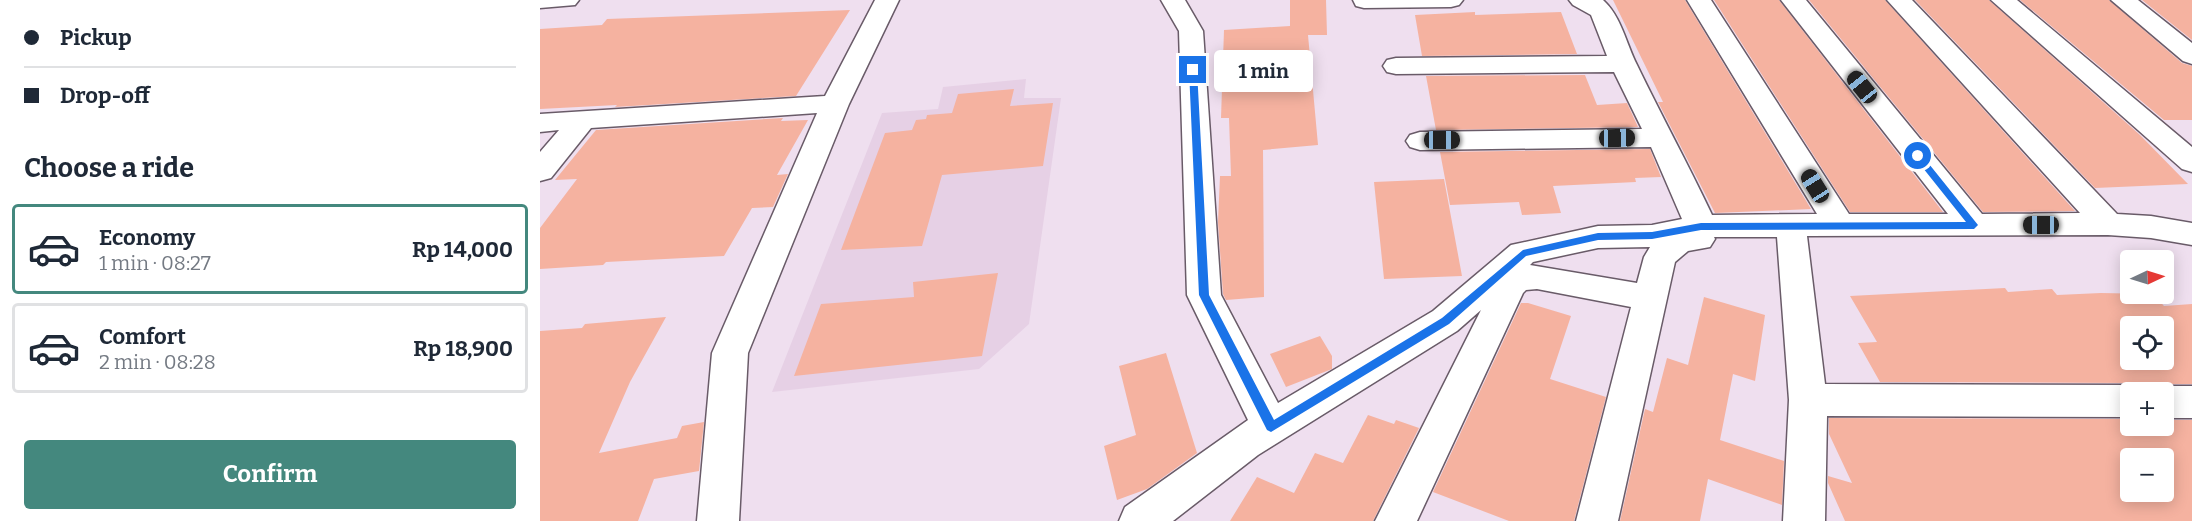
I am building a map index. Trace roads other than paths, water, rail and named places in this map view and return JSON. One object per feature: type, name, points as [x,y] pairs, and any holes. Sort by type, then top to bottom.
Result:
[{"type":"street","points":[[540,1],[567,0]]},
{"type":"street","points":[[718,521],[730,353],[835,104],[887,0]]},
{"type":"street","points":[[1173,0],[1191,31],[1204,295],[1271,427]]},
{"type":"street","points":[[1364,1],[1451,0]]},
{"type":"street","points":[[1581,0],[1594,5],[1602,12],[1623,64],[1661,138],[1701,226]]},
{"type":"street","points":[[1699,0],[1840,226]]},
{"type":"street","points":[[1793,0],[1974,225]]},
{"type":"street","points":[[1899,0],[2108,224]]},
{"type":"street","points":[[2004,0],[2192,162]]},
{"type":"street","points":[[2123,0],[2192,56]]},
{"type":"street","points":[[1396,66],[1623,64]]},
{"type":"street","points":[[540,123],[835,104]]},
{"type":"street","points":[[540,171],[582,122]]},
{"type":"street","points":[[1420,141],[1661,138]]},
{"type":"street","points":[[1163,516],[1244,443],[1445,321],[1523,253],[1598,237],[1652,236],[1701,226],[2108,224],[2151,227],[2192,234]]},
{"type":"street","points":[[1597,521],[1660,257],[1679,241],[1692,239],[2030,238],[2114,245],[2192,241]]},
{"type":"street","points":[[1792,239],[1808,400],[1804,521]]},
{"type":"street","points":[[1396,521],[1510,285],[1518,278],[1537,277],[1650,298]]},
{"type":"street","points":[[1808,400],[2120,401]]},
{"type":"street","points":[[2174,402],[2192,402]]}]
